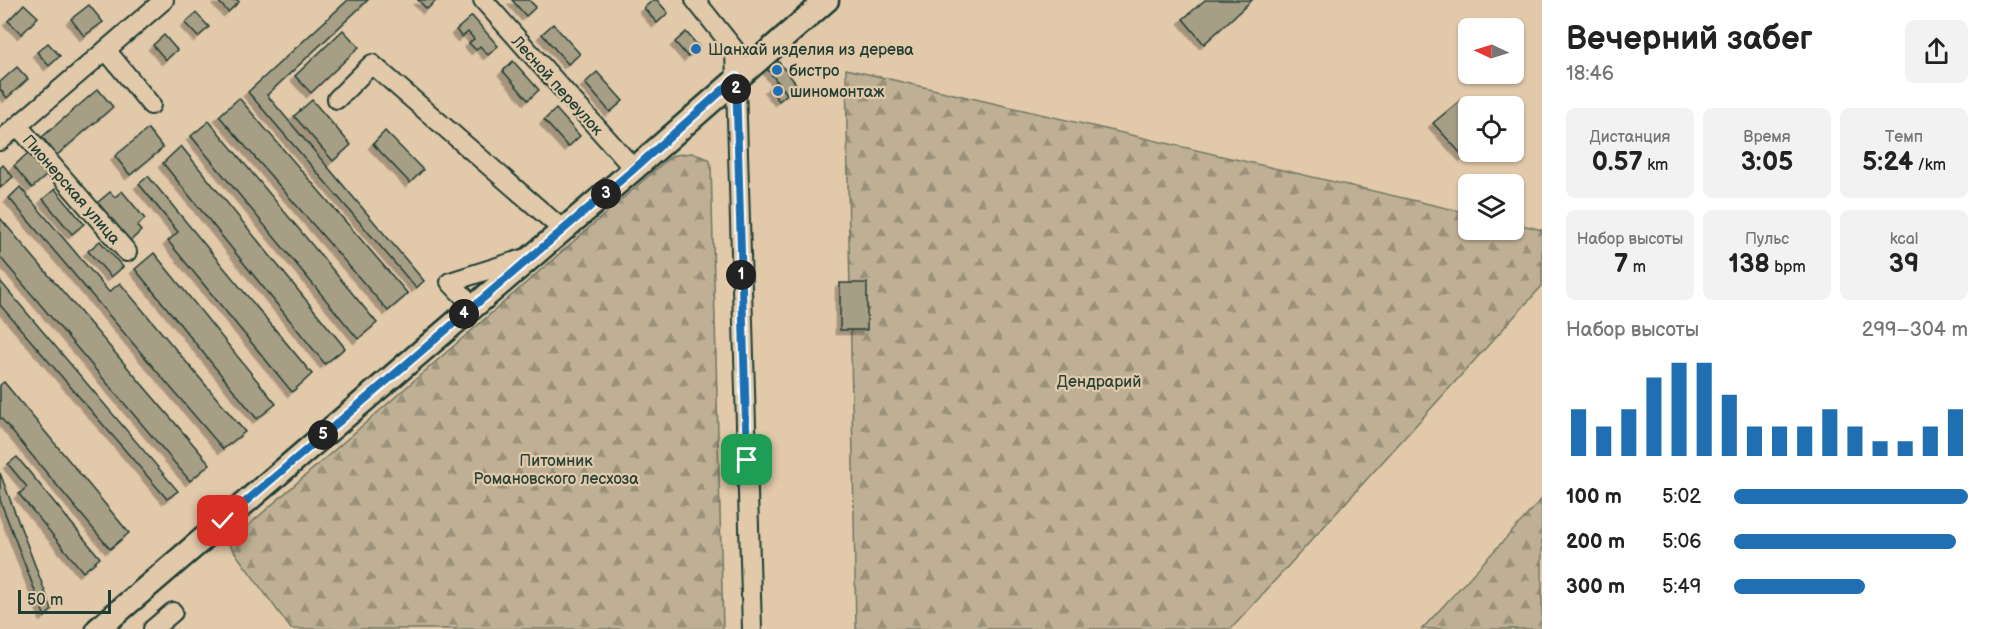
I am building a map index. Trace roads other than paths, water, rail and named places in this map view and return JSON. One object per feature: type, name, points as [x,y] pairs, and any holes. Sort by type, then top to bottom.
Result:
[{"type":"main road","points":[[98,629],[828,0]]},
{"type":"street","name":"Пионерская улица","points":[[0,141],[164,0]]},
{"type":"street","name":"Лесной переулок","points":[[483,0],[634,169]]},
{"type":"street","points":[[695,0],[735,50],[752,629]]},
{"type":"street","points":[[106,50],[151,105]]},
{"type":"street","points":[[337,99],[372,64],[563,230]]},
{"type":"street","name":"Пионерская улица","points":[[18,126],[127,252]]},
{"type":"street","points":[[473,306],[450,282],[533,255]]},
{"type":"street","points":[[153,629],[173,612]]},
{"type":"place","name":"Шанхай изделия из дерева","points":[[696,49]]},
{"type":"place","name":"бистро","points":[[777,70]]},
{"type":"place","name":"шиномонтаж","points":[[778,91]]},
{"type":"park label","name":"Дендрарий","points":[[1099,381]]},
{"type":"park label","name":"Питомник Романовского лесхоза","points":[[556,469]]}]
